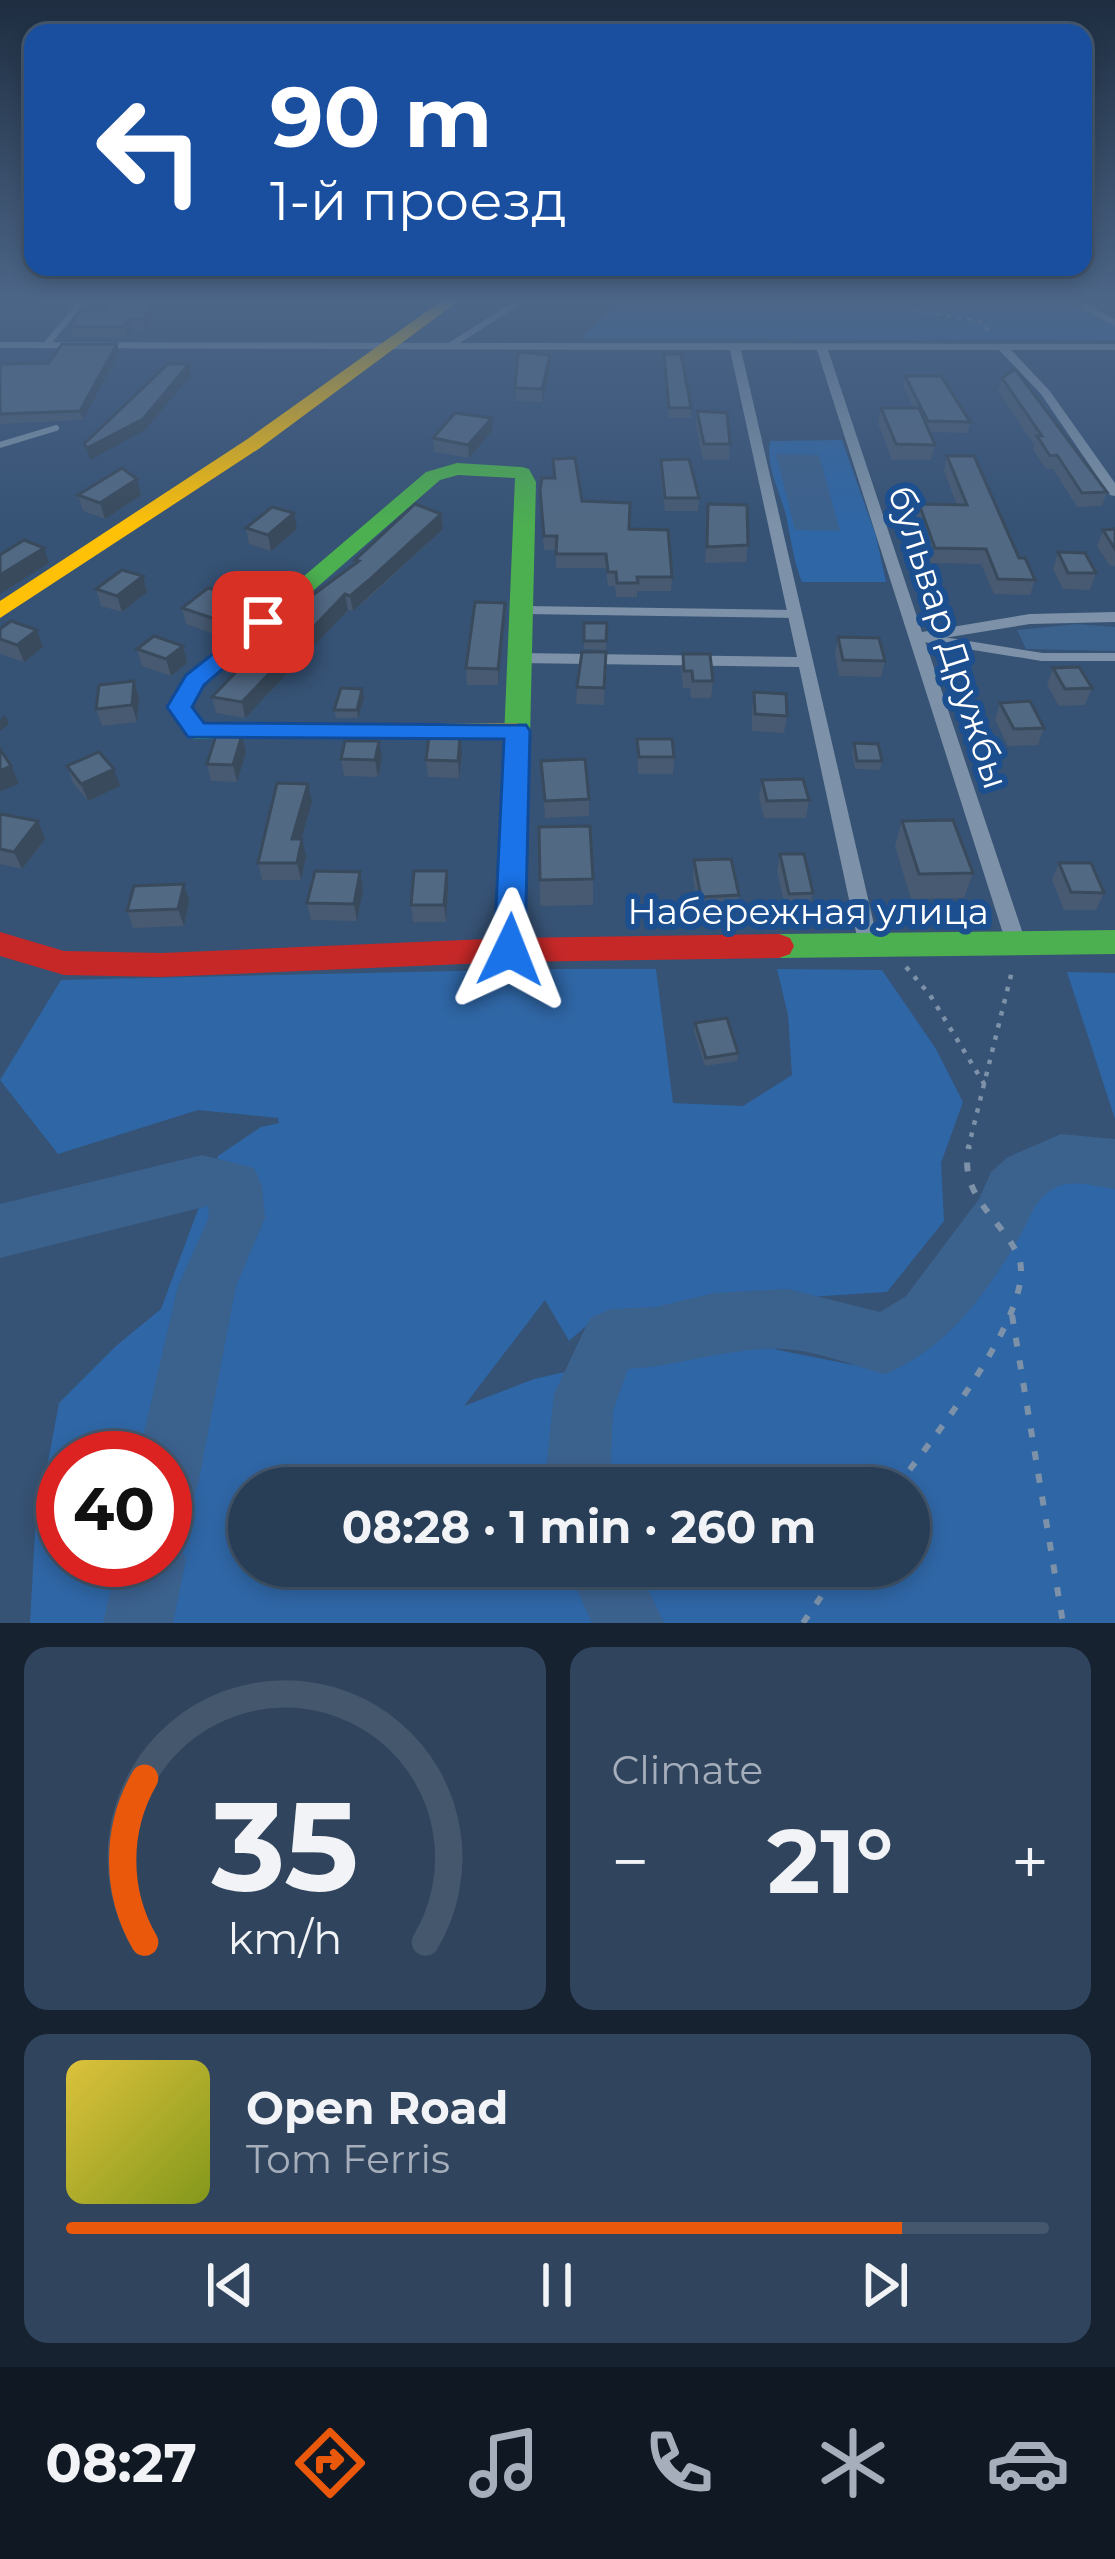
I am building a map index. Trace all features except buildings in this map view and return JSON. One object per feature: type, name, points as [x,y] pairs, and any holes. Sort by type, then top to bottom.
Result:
[{"type":"street","points":[[0,611],[349,375]]},
{"type":"street","points":[[741,375],[806,662],[879,946]]},
{"type":"street","name":"бульвар Дружбы","points":[[831,375],[1018,946]]},
{"type":"street","points":[[1029,375],[1115,492]]},
{"type":"street","points":[[1096,463],[1115,463]]},
{"type":"street","points":[[510,950],[518,731],[519,658],[526,482],[522,473],[443,470],[195,681],[179,707],[196,731],[518,731]]},
{"type":"street","points":[[919,638],[1030,619],[1115,616]]},
{"type":"street","points":[[519,658],[806,662]]},
{"type":"street","name":"Набережная улица","points":[[0,944],[64,963],[162,965],[510,950],[1115,942]]},
{"type":"lane","points":[[0,445],[56,428]]},
{"type":"lane","points":[[521,610],[795,614]]},
{"type":"lane","points":[[919,638],[1042,657],[1115,657]]},
{"type":"path","points":[[879,946],[930,995],[986,1087]]},
{"type":"path","points":[[911,1467],[1003,1334],[1024,1262],[970,1191],[968,1154],[1018,946]]},
{"type":"path","points":[[1011,1312],[1063,1623]]},
{"type":"path","points":[[802,1623],[827,1587]]},
{"type":"shaded area","points":[[842,440],[876,536],[886,582],[802,582],[797,568],[770,463],[770,441]]},
{"type":"shaded area","points":[[776,454],[819,455],[840,531],[795,530]]},
{"type":"shaded area","points":[[1077,624],[1115,627],[1115,651],[1026,649],[1017,630]]},
{"type":"shaded area","points":[[656,969],[673,1103],[743,1106],[792,1075],[788,1015],[777,969],[882,970],[936,1049],[963,1102],[941,1163],[944,1221],[887,1292],[684,1305],[637,1314],[601,1313],[569,1341],[545,1300],[464,1406],[534,1379],[618,1360],[677,1358],[751,1339],[778,1350],[887,1367],[908,1357],[948,1318],[974,1276],[1013,1232],[1038,1186],[1058,1176],[1115,1183],[1115,1623],[30,1623],[36,1526],[36,1587],[192,1587],[192,1431],[54,1431],[59,1403],[161,1309],[218,1156],[261,1127],[279,1123],[278,1118],[198,1110],[58,1154],[0,1080],[61,980]]},
{"type":"shaded area","points":[[1067,972],[1115,973],[1115,1119]]},
{"type":"waterway","points":[[578,1467],[585,1394],[611,1339],[656,1337],[714,1323],[788,1319],[885,1344],[927,1317],[1000,1217],[1011,1190],[1027,1175],[1061,1158],[1115,1164]]},
{"type":"waterway","points":[[0,1231],[202,1180],[234,1186],[237,1218],[207,1286],[176,1431]]},
{"type":"waterway","points":[[138,1623],[146,1587]]},
{"type":"waterway","points":[[611,1587],[629,1623]]},
{"type":"traffic: fast","points":[[321,731],[196,731],[179,707],[195,681],[433,476],[457,469],[522,473],[526,482],[510,950]]},
{"type":"traffic: fast","points":[[779,946],[1115,942]]},
{"type":"traffic: slow","points":[[0,611],[253,444],[349,375]]},
{"type":"traffic: slow","points":[[321,731],[517,731]]},
{"type":"traffic: jam","points":[[0,944],[64,963],[162,965],[510,950],[779,946]]},
{"type":"route","points":[[263,622],[195,681],[179,707],[196,731],[518,731],[510,950]]}]
